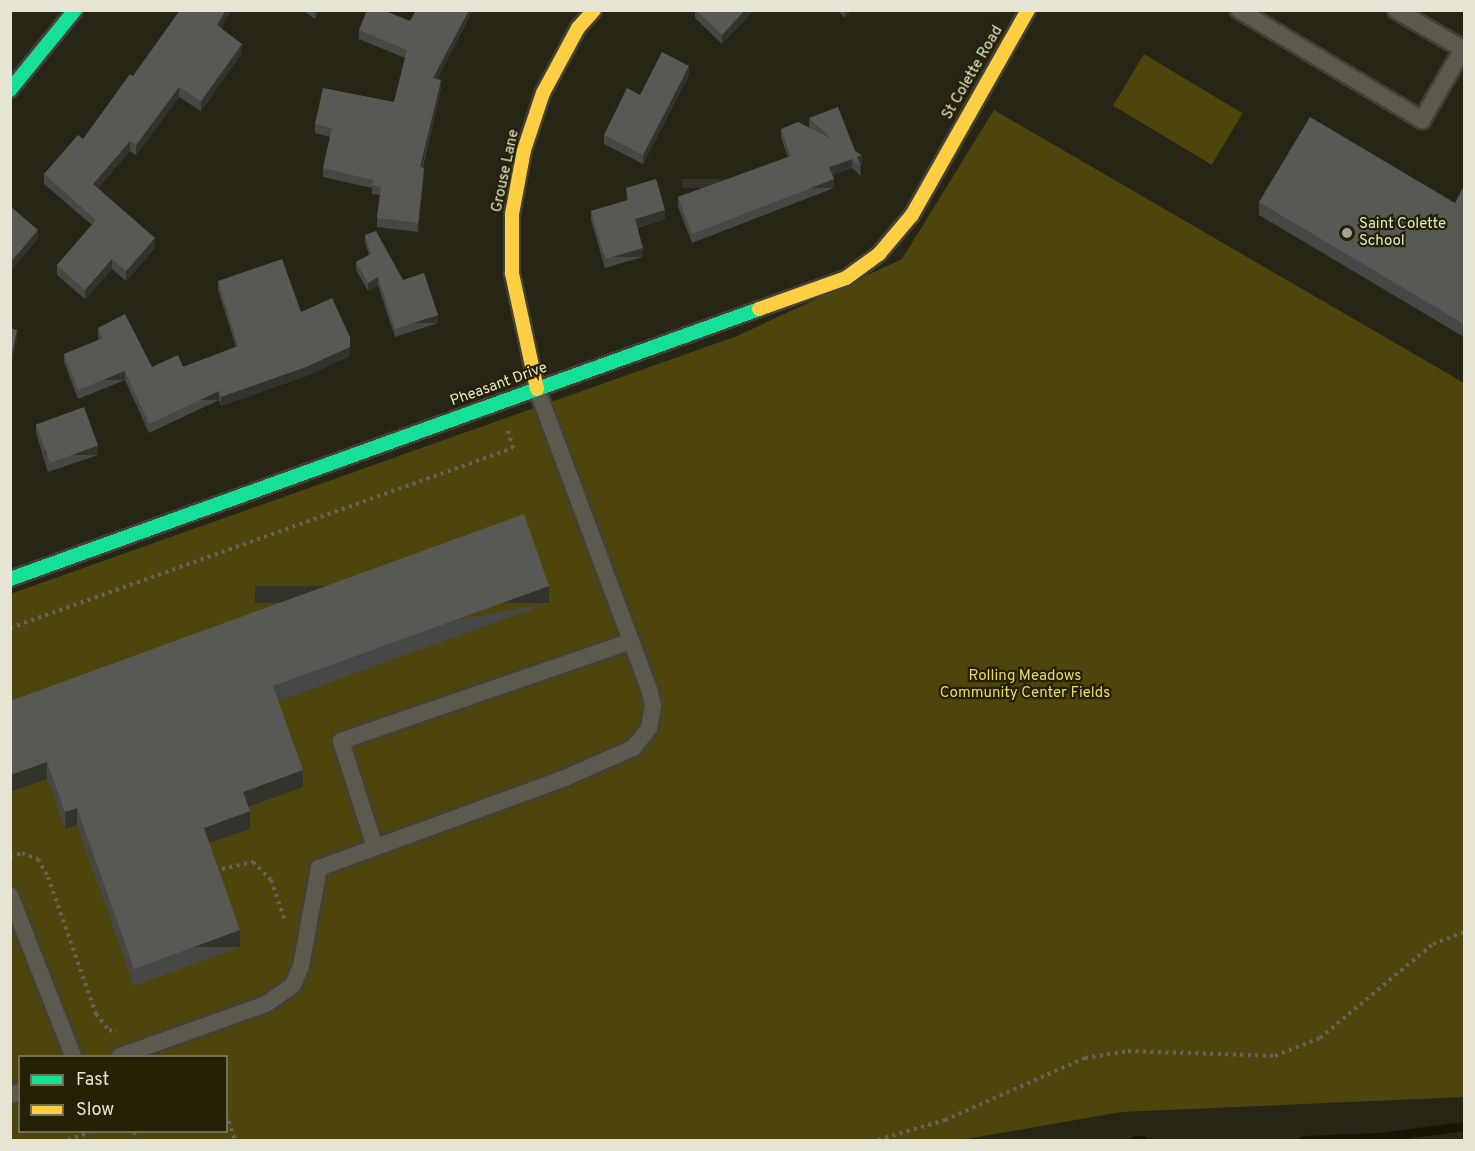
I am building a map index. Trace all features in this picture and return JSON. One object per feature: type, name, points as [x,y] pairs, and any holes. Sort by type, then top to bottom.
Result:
[{"type":"street","points":[[10,90],[75,10]]},
{"type":"street","name":"Grouse Lane","points":[[537,389],[512,273],[512,214],[524,150],[543,93],[578,28],[594,10]]},
{"type":"street","name":"St Colette Road","points":[[946,153],[1028,10]]},
{"type":"street","name":"Pheasant Drive","points":[[10,579],[846,278],[879,254],[912,214],[946,153]]},
{"type":"lane","points":[[1239,10],[1422,120],[1464,48],[1396,10]]},
{"type":"lane","points":[[123,1055],[266,1004],[293,985],[301,966],[319,868],[565,778],[633,748],[649,728],[653,706],[537,389]]},
{"type":"lane","points":[[375,847],[341,741],[631,641]]},
{"type":"lane","points":[[10,895],[73,1055]]},
{"type":"path","points":[[10,628],[513,448],[500,402]]},
{"type":"path","points":[[10,857],[22,853],[38,859],[48,877],[96,1014],[109,1030],[126,1030]]},
{"type":"path","points":[[222,869],[253,862],[271,880],[286,924]]},
{"type":"path","points":[[878,1140],[945,1120],[1085,1058],[1128,1051],[1275,1056],[1320,1038],[1432,944],[1464,932]]},
{"type":"path","points":[[228,1120],[235,1140]]},
{"type":"path","points":[[68,1140],[86,1133]]},
{"type":"green space","points":[[1144,54],[1243,113],[1212,165],[1113,105]]},
{"type":"green space","name":"Rolling Meadows Community Center Fields","points":[[994,110],[1464,383],[1464,1097],[1121,1112],[961,1140],[11,1140],[10,594],[737,336],[902,259]]},
{"type":"building","points":[[180,10],[226,10],[217,25],[242,44],[201,101],[179,87],[136,145],[130,141],[93,184],[155,238],[126,271],[112,259],[85,290],[57,265],[96,220],[44,174],[78,135],[83,139],[130,74],[133,76]]},
{"type":"building","points":[[367,10],[383,10],[410,21],[416,10],[423,12],[424,10],[469,10],[433,78],[441,80],[420,167],[424,168],[418,223],[377,218],[381,187],[372,185],[373,180],[323,168],[332,128],[315,124],[323,88],[394,102],[407,50],[359,30]]},
{"type":"building","points":[[696,10],[745,10],[722,35]]},
{"type":"building","points":[[662,52],[689,66],[643,155],[604,135],[627,88],[640,95]]},
{"type":"building","points":[[838,107],[855,151],[862,155],[857,157],[861,167],[852,159],[829,167],[834,179],[692,234],[678,197],[791,156],[781,129],[798,122],[832,139],[809,118]]},
{"type":"building","points":[[1310,117],[1455,203],[1464,186],[1464,324],[1259,202]]},
{"type":"building","points":[[656,179],[665,210],[635,219],[643,248],[605,259],[591,211],[629,200],[626,188]]},
{"type":"building","points":[[10,206],[38,230],[10,263]]},
{"type":"building","points":[[376,231],[403,280],[424,273],[438,315],[395,329],[378,277],[368,283],[356,262],[371,254],[365,235]]},
{"type":"building","points":[[282,259],[301,312],[332,298],[350,337],[350,347],[306,367],[221,397],[219,391],[149,424],[125,371],[78,390],[64,354],[103,338],[98,328],[125,314],[152,367],[178,355],[183,367],[238,346],[218,281]]},
{"type":"building","points":[[10,328],[17,330],[10,363]]},
{"type":"building","points":[[84,407],[98,446],[50,463],[36,424]]},
{"type":"building","points":[[524,514],[549,586],[273,686],[303,770],[243,792],[250,811],[204,828],[240,930],[134,969],[77,808],[65,812],[47,762],[10,775],[10,701]]},
{"type":"waterway","points":[[1303,1140],[1379,1137],[1464,1126]]},
{"type":"waterway","points":[[1135,1140],[1142,1140]]},
{"type":"traffic: fast","points":[[10,90],[75,10]]},
{"type":"traffic: fast","points":[[10,579],[759,309]]},
{"type":"traffic: slow","points":[[537,389],[512,273],[512,214],[524,150],[543,93],[578,28],[594,10]]},
{"type":"traffic: slow","points":[[759,309],[846,278],[879,254],[912,215],[1028,10]]},
{"type":"place","name":"Saint Colette School","points":[[1347,233]]}]
